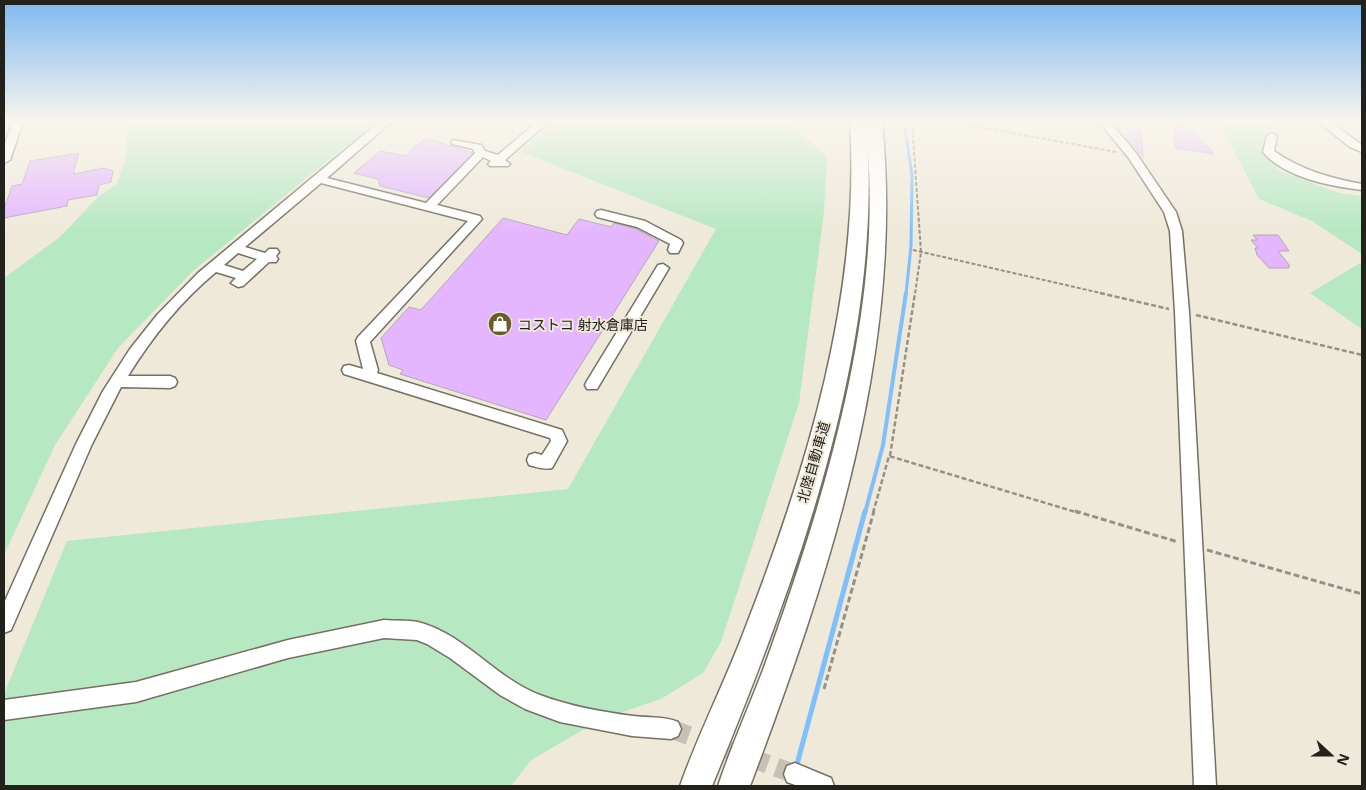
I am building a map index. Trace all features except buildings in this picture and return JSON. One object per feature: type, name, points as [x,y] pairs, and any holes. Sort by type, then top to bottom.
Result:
[{"type":"highway","name":"北陸自動車道","points":[[696,786],[776,581],[801,506],[834,383],[853,285],[859,231],[861,159]]},
{"type":"highway","name":"北陸自動車道","points":[[734,786],[776,676],[804,590],[827,514],[860,380],[869,327],[879,233],[880,194],[877,159]]},
{"type":"street","points":[[4,624],[84,444],[134,353],[162,318],[214,267],[343,159]]},
{"type":"street","points":[[429,207],[476,159]]},
{"type":"street","points":[[1135,159],[1170,212],[1176,231],[1182,312],[1205,786]]},
{"type":"street","points":[[1277,159],[1311,177],[1362,188]]},
{"type":"street","points":[[320,179],[429,207],[480,215],[363,342],[371,370],[367,375]]},
{"type":"street","points":[[601,214],[641,224],[677,243],[674,250]]},
{"type":"street","points":[[214,267],[241,280],[271,256],[235,248]]},
{"type":"street","points":[[592,385],[663,268]]},
{"type":"street","points":[[349,370],[556,434],[559,442],[546,463],[535,460]]},
{"type":"street","points":[[117,381],[163,382]]},
{"type":"street","points":[[4,710],[136,692],[288,649],[384,629],[417,630],[432,636],[458,651],[507,688],[532,702],[560,712],[632,726],[671,729]]},
{"type":"street","points":[[795,774],[823,786]]},
{"type":"path","points":[[824,689],[890,456],[921,252],[915,159]]},
{"type":"path","points":[[913,250],[1362,355]]},
{"type":"path","points":[[890,456],[1192,546],[1362,594]]},
{"type":"green space","points":[[330,159],[193,271],[118,348],[55,445],[4,555],[4,278],[60,237],[99,196],[117,184],[125,160]]},
{"type":"green space","points":[[538,159],[827,159],[824,211],[799,403],[721,642],[703,673],[661,699],[602,719],[531,760],[511,786],[4,786],[4,694],[67,541],[568,489],[716,229]]},
{"type":"green space","points":[[1238,159],[1276,159],[1277,170],[1339,193],[1362,196],[1362,254],[1312,221],[1259,199]]},
{"type":"green space","points":[[1362,262],[1362,329],[1310,293]]},
{"type":"waterway","points":[[906,294],[911,246],[912,175],[910,159]]},
{"type":"waterway","points":[[865,513],[883,445],[906,293]]},
{"type":"waterway","points":[[796,768],[865,511]]},
{"type":"tunnel","points":[[671,729],[795,774]]},
{"type":"place","name":"コストコ 射水倉庫店","points":[[500,324]]}]
